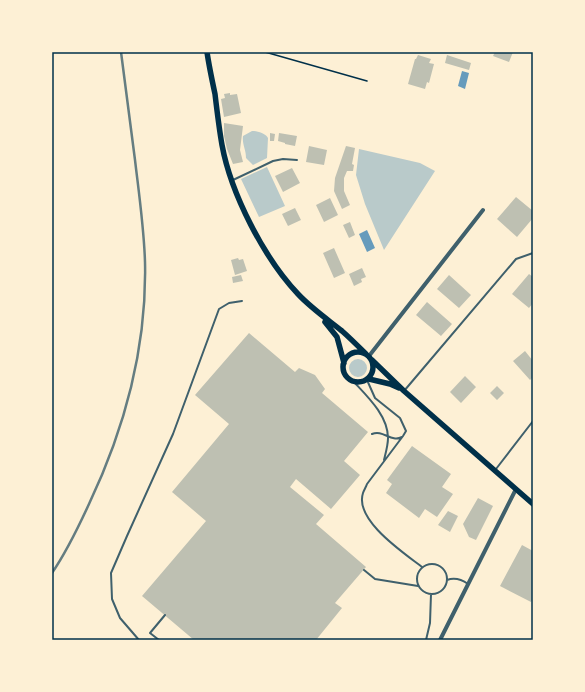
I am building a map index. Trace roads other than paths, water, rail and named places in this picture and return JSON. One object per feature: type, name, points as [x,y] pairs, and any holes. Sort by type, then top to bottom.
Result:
[{"type":"main road","points":[[206,52],[222,145],[232,180],[258,239],[270,258],[298,294],[322,317],[342,332],[369,356],[404,391],[533,504]]},
{"type":"main road","points":[[322,317],[337,337],[346,376],[354,382],[359,383],[368,380],[390,384],[404,391]]},
{"type":"main road","points":[[344,363],[349,355],[353,353],[357,352],[369,356]]},
{"type":"main road","points":[[368,380],[374,370],[369,356]]},
{"type":"street","points":[[369,356],[483,210]]},
{"type":"street","points":[[440,640],[516,489]]},
{"type":"lane","points":[[232,180],[273,161],[283,159],[297,160]]},
{"type":"lane","points":[[404,391],[516,259],[533,253]]},
{"type":"lane","points":[[139,640],[120,618],[112,599],[111,573],[174,434],[219,309],[229,303],[242,301]]},
{"type":"lane","points":[[368,380],[375,398],[400,418],[405,428],[403,436],[362,493],[362,505],[367,516],[388,541],[422,567]]},
{"type":"lane","points":[[354,382],[376,407],[382,417],[388,436],[384,461]]},
{"type":"lane","points":[[495,470],[533,421]]},
{"type":"lane","points":[[372,434],[380,433],[395,439],[403,436]]},
{"type":"lane","points":[[430,563],[438,564],[446,572],[447,580],[442,590],[438,593],[431,594],[425,593],[418,586],[416,581],[417,574],[422,567],[430,563]]},
{"type":"lane","points":[[364,570],[375,579],[418,586]]},
{"type":"lane","points":[[447,580],[454,578],[462,580],[469,585]]},
{"type":"lane","points":[[426,640],[430,623],[431,594]]},
{"type":"lane","points":[[158,640],[150,633],[165,615]]},
{"type":"water","points":[[462,71],[469,73],[465,89],[458,86]]},
{"type":"water","points":[[367,230],[375,248],[367,252],[359,234]]},
{"type":"railway","points":[[52,573],[81,522],[113,446],[131,386],[138,355],[142,325],[145,293],[144,236],[121,52]]}]
